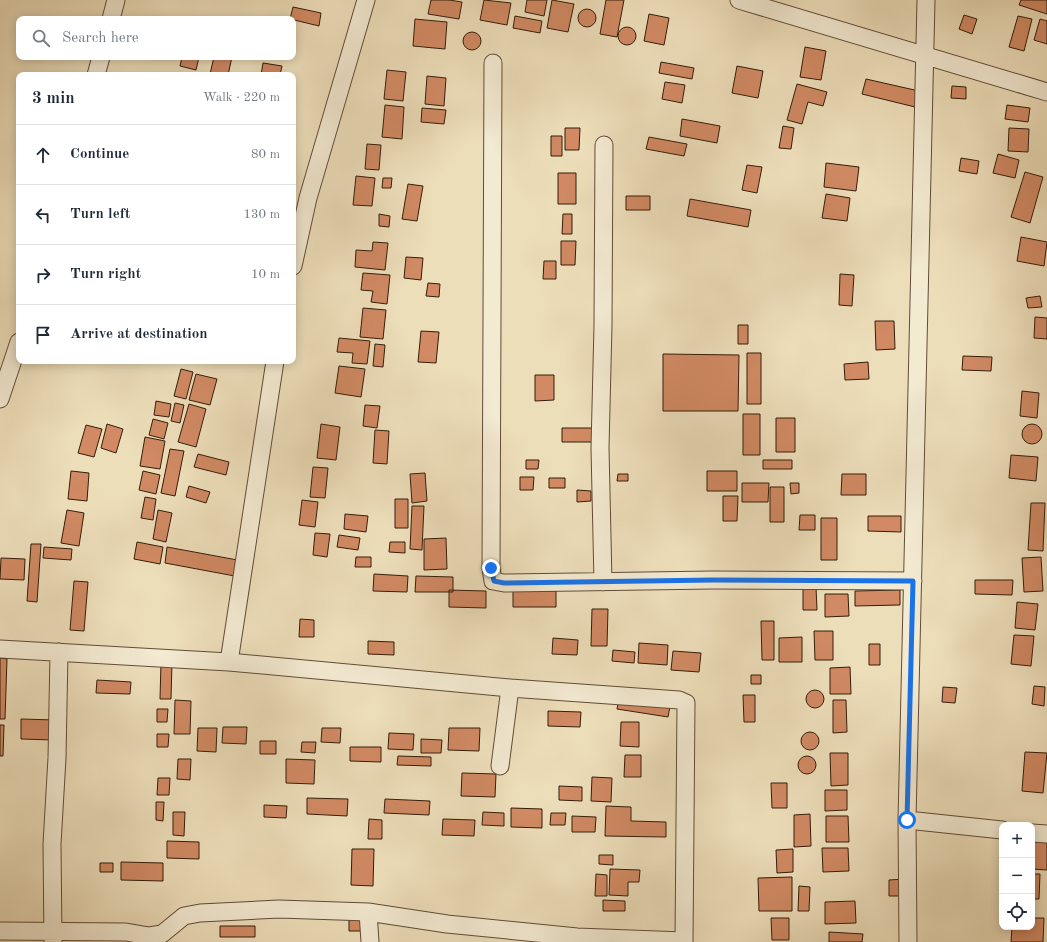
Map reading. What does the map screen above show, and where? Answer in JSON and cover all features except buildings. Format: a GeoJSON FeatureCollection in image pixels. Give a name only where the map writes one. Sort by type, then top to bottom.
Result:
{"type":"FeatureCollection","features":[{"type":"Feature","properties":{"kind":"street"},"geometry":{"type":"LineString","coordinates":[[112,16],[116,0]]}},
{"type":"Feature","properties":{"kind":"street"},"geometry":{"type":"LineString","coordinates":[[296,252],[308,198],[366,0]]}},
{"type":"Feature","properties":{"kind":"street"},"geometry":{"type":"LineString","coordinates":[[739,0],[1047,92]]}},
{"type":"Feature","properties":{"kind":"street"},"geometry":{"type":"LineString","coordinates":[[908,942],[907,820],[926,55],[926,0]]}},
{"type":"Feature","properties":{"kind":"street"},"geometry":{"type":"LineString","coordinates":[[97,72],[100,60]]}},
{"type":"Feature","properties":{"kind":"street"},"geometry":{"type":"LineString","coordinates":[[493,63],[491,560],[494,581],[504,583],[913,581]]}},
{"type":"Feature","properties":{"kind":"street"},"geometry":{"type":"LineString","coordinates":[[603,582],[600,448],[603,325],[604,145]]}},
{"type":"Feature","properties":{"kind":"street"},"geometry":{"type":"LineString","coordinates":[[0,399],[16,351]]}},
{"type":"Feature","properties":{"kind":"street"},"geometry":{"type":"LineString","coordinates":[[229,662],[275,364]]}},
{"type":"Feature","properties":{"kind":"street"},"geometry":{"type":"LineString","coordinates":[[0,649],[229,662],[510,688],[679,700],[686,704],[684,942],[577,940],[447,924],[368,912],[279,909],[200,913],[184,916],[162,934],[149,936],[126,932],[53,937],[0,931]]}},
{"type":"Feature","properties":{"kind":"street"},"geometry":{"type":"LineString","coordinates":[[53,937],[52,844],[57,758],[59,652]]}},
{"type":"Feature","properties":{"kind":"street"},"geometry":{"type":"LineString","coordinates":[[500,766],[510,688]]}},
{"type":"Feature","properties":{"kind":"street"},"geometry":{"type":"LineString","coordinates":[[907,820],[999,830]]}},
{"type":"Feature","properties":{"kind":"street"},"geometry":{"type":"LineString","coordinates":[[1035,833],[1047,834]]}},
{"type":"Feature","properties":{"kind":"street"},"geometry":{"type":"LineString","coordinates":[[368,912],[370,942]]}},
{"type":"Feature","properties":{"kind":"route"},"geometry":{"type":"LineString","coordinates":[[491,568],[494,581],[504,583],[713,580],[913,581],[907,820]]}}]}
